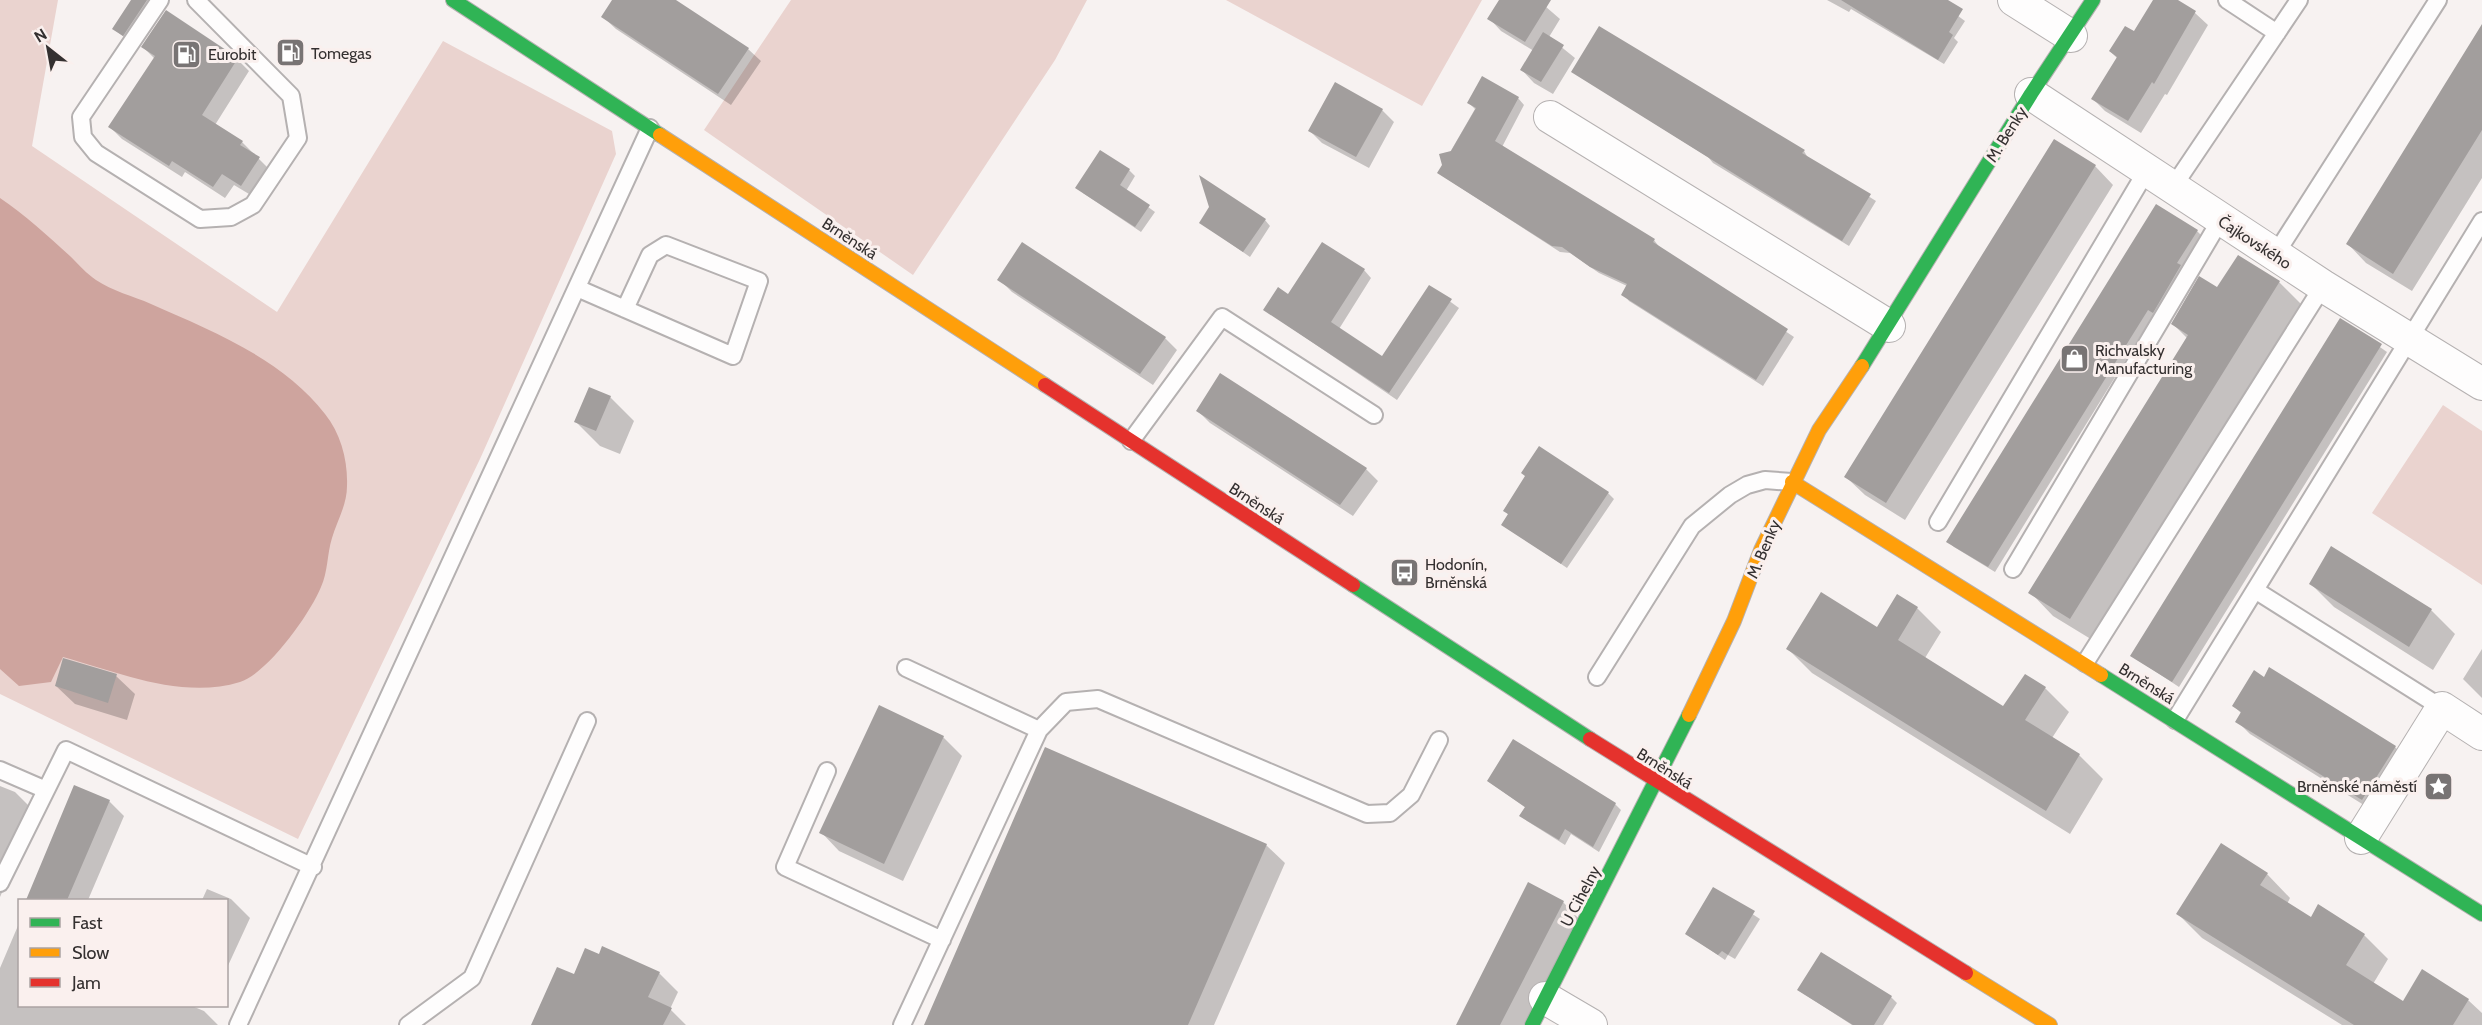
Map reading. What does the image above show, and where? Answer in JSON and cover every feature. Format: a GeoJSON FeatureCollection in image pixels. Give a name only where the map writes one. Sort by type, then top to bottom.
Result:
{"type":"FeatureCollection","features":[{"type":"Feature","properties":{"kind":"street","name":"Brněnská"},"geometry":{"type":"LineString","coordinates":[[453,0],[1657,783],[2050,1025]]}},
{"type":"Feature","properties":{"kind":"street"},"geometry":{"type":"LineString","coordinates":[[2013,0],[2071,36]]}},
{"type":"Feature","properties":{"kind":"street","name":"M. Benky"},"geometry":{"type":"LineString","coordinates":[[1657,783],[1734,621],[1761,550],[1792,482],[1819,430],[1889,327],[2031,94],[2093,0]]}},
{"type":"Feature","properties":{"kind":"street","name":"Čajkovského"},"geometry":{"type":"LineString","coordinates":[[2031,94],[2274,255],[2482,384]]}},
{"type":"Feature","properties":{"kind":"street"},"geometry":{"type":"LineString","coordinates":[[1550,117],[1889,327]]}},
{"type":"Feature","properties":{"kind":"street","name":"Brněnská"},"geometry":{"type":"LineString","coordinates":[[1792,482],[2085,663],[2361,838]]}},
{"type":"Feature","properties":{"kind":"street"},"geometry":{"type":"LineString","coordinates":[[2482,734],[2442,708],[2361,838],[2482,914]]}},
{"type":"Feature","properties":{"kind":"street","name":"U Cihelny"},"geometry":{"type":"LineString","coordinates":[[1539,1011],[1657,783]]}},
{"type":"Feature","properties":{"kind":"street"},"geometry":{"type":"LineString","coordinates":[[1539,1011],[1591,1025]]}},
{"type":"Feature","properties":{"kind":"lane"},"geometry":{"type":"LineString","coordinates":[[160,0],[81,117],[83,137],[96,153],[200,219],[231,217],[253,205],[298,138],[296,117],[291,96],[196,0]]}},
{"type":"Feature","properties":{"kind":"lane"},"geometry":{"type":"LineString","coordinates":[[2227,0],[2277,33]]}},
{"type":"Feature","properties":{"kind":"lane"},"geometry":{"type":"LineString","coordinates":[[2173,188],[2299,0]]}},
{"type":"Feature","properties":{"kind":"lane"},"geometry":{"type":"LineString","coordinates":[[2274,255],[2438,0]]}},
{"type":"Feature","properties":{"kind":"lane"},"geometry":{"type":"LineString","coordinates":[[238,1025],[313,867],[650,128]]}},
{"type":"Feature","properties":{"kind":"lane"},"geometry":{"type":"LineString","coordinates":[[1938,522],[2147,170]]}},
{"type":"Feature","properties":{"kind":"lane"},"geometry":{"type":"LineString","coordinates":[[2013,569],[2221,219]]}},
{"type":"Feature","properties":{"kind":"lane"},"geometry":{"type":"LineString","coordinates":[[2175,720],[2482,221]]}},
{"type":"Feature","properties":{"kind":"lane"},"geometry":{"type":"LineString","coordinates":[[577,288],[625,309],[733,356],[759,281],[666,245],[650,255],[625,309]]}},
{"type":"Feature","properties":{"kind":"lane"},"geometry":{"type":"LineString","coordinates":[[2085,663],[2323,286]]}},
{"type":"Feature","properties":{"kind":"lane"},"geometry":{"type":"LineString","coordinates":[[1131,441],[1222,317],[1374,415]]}},
{"type":"Feature","properties":{"kind":"lane"},"geometry":{"type":"LineString","coordinates":[[1597,677],[1692,526],[1730,495],[1747,485],[1765,480],[1792,482]]}},
{"type":"Feature","properties":{"kind":"lane"},"geometry":{"type":"LineString","coordinates":[[2255,590],[2442,708]]}},
{"type":"Feature","properties":{"kind":"lane"},"geometry":{"type":"LineString","coordinates":[[906,668],[1039,730]]}},
{"type":"Feature","properties":{"kind":"lane"},"geometry":{"type":"LineString","coordinates":[[902,1025],[1039,730],[1066,702],[1098,699],[1367,814],[1390,813],[1411,795],[1439,740]]}},
{"type":"Feature","properties":{"kind":"lane"},"geometry":{"type":"LineString","coordinates":[[408,1025],[472,978],[587,721]]}},
{"type":"Feature","properties":{"kind":"lane"},"geometry":{"type":"LineString","coordinates":[[0,883],[66,750],[313,867]]}},
{"type":"Feature","properties":{"kind":"lane"},"geometry":{"type":"LineString","coordinates":[[0,770],[46,790]]}},
{"type":"Feature","properties":{"kind":"lane"},"geometry":{"type":"LineString","coordinates":[[827,771],[785,867],[942,940]]}},
{"type":"Feature","properties":{"kind":"shaded area"},"geometry":{"type":"Polygon","coordinates":[[[0,0],[58,0],[32,146],[277,312],[443,41],[612,131],[616,154],[480,459],[298,839],[0,694],[0,0]]]}},
{"type":"Feature","properties":{"kind":"shaded area"},"geometry":{"type":"Polygon","coordinates":[[[791,0],[1087,0],[1055,60],[913,275],[704,130],[791,0]]]}},
{"type":"Feature","properties":{"kind":"shaded area"},"geometry":{"type":"Polygon","coordinates":[[[1226,0],[1482,0],[1422,106],[1226,0]]]}},
{"type":"Feature","properties":{"kind":"shaded area"},"geometry":{"type":"Polygon","coordinates":[[[0,198],[102,284],[222,336],[268,362],[308,395],[325,414],[335,430],[345,458],[347,493],[330,544],[323,581],[308,612],[287,641],[263,667],[240,682],[218,687],[173,686],[150,682],[63,657],[51,682],[19,686],[0,669],[0,198]]]}},
{"type":"Feature","properties":{"kind":"shaded area"},"geometry":{"type":"Polygon","coordinates":[[[2443,405],[2482,431],[2482,585],[2372,513],[2443,405]]]}},
{"type":"Feature","properties":{"kind":"building"},"geometry":{"type":"Polygon","coordinates":[[[131,0],[147,0],[123,36],[112,29],[131,0]]]}},
{"type":"Feature","properties":{"kind":"building"},"geometry":{"type":"Polygon","coordinates":[[[612,0],[676,0],[749,48],[718,94],[601,17],[612,0]]]}},
{"type":"Feature","properties":{"kind":"building"},"geometry":{"type":"Polygon","coordinates":[[[1499,0],[1551,0],[1525,42],[1487,19],[1499,0]]]}},
{"type":"Feature","properties":{"kind":"building"},"geometry":{"type":"Polygon","coordinates":[[[1841,0],[1948,0],[1963,9],[1949,32],[1953,35],[1938,60],[1841,0]]]}},
{"type":"Feature","properties":{"kind":"building"},"geometry":{"type":"Polygon","coordinates":[[[2153,0],[2178,0],[2196,11],[2154,84],[2152,82],[2128,121],[2091,99],[2117,57],[2109,51],[2125,26],[2134,31],[2153,0]]]}},
{"type":"Feature","properties":{"kind":"building"},"geometry":{"type":"Polygon","coordinates":[[[166,10],[238,58],[202,115],[243,141],[240,145],[260,157],[241,186],[222,174],[213,187],[172,161],[169,166],[108,127],[155,56],[141,47],[166,10]]]}},
{"type":"Feature","properties":{"kind":"building"},"geometry":{"type":"Polygon","coordinates":[[[2482,24],[2482,130],[2393,274],[2346,244],[2482,24]]]}},
{"type":"Feature","properties":{"kind":"building"},"geometry":{"type":"Polygon","coordinates":[[[1599,26],[1805,150],[1802,153],[1871,194],[1842,241],[1571,72],[1599,26]]]}},
{"type":"Feature","properties":{"kind":"building"},"geometry":{"type":"Polygon","coordinates":[[[1543,32],[1564,45],[1541,82],[1520,70],[1543,32]]]}},
{"type":"Feature","properties":{"kind":"building"},"geometry":{"type":"Polygon","coordinates":[[[1482,76],[1519,97],[1495,141],[1655,239],[1653,242],[1788,329],[1756,380],[1621,295],[1627,284],[1590,267],[1562,247],[1552,246],[1437,173],[1442,165],[1439,154],[1451,151],[1476,108],[1467,103],[1482,76]]]}},
{"type":"Feature","properties":{"kind":"building"},"geometry":{"type":"Polygon","coordinates":[[[1335,82],[1383,109],[1356,157],[1308,131],[1335,82]]]}},
{"type":"Feature","properties":{"kind":"building"},"geometry":{"type":"Polygon","coordinates":[[[2054,139],[2096,165],[1886,503],[1844,477],[2054,139]]]}},
{"type":"Feature","properties":{"kind":"building"},"geometry":{"type":"Polygon","coordinates":[[[1100,150],[1130,169],[1120,185],[1150,205],[1135,227],[1075,188],[1100,150]]]}},
{"type":"Feature","properties":{"kind":"building"},"geometry":{"type":"Polygon","coordinates":[[[1199,175],[1266,219],[1243,252],[1199,223],[1209,207],[1199,175]]]}},
{"type":"Feature","properties":{"kind":"building"},"geometry":{"type":"Polygon","coordinates":[[[2156,204],[2198,230],[2177,263],[2181,265],[2153,313],[2148,310],[1988,567],[1946,542],[2156,204]]]}},
{"type":"Feature","properties":{"kind":"building"},"geometry":{"type":"Polygon","coordinates":[[[1022,242],[1166,337],[1140,374],[997,280],[1022,242]]]}},
{"type":"Feature","properties":{"kind":"building"},"geometry":{"type":"Polygon","coordinates":[[[1322,242],[1365,269],[1331,322],[1382,356],[1429,285],[1452,299],[1389,393],[1263,310],[1278,287],[1288,294],[1322,242]]]}},
{"type":"Feature","properties":{"kind":"building"},"geometry":{"type":"Polygon","coordinates":[[[2238,255],[2280,281],[2070,619],[2028,593],[2188,335],[2171,324],[2199,276],[2217,287],[2238,255]]]}},
{"type":"Feature","properties":{"kind":"building"},"geometry":{"type":"Polygon","coordinates":[[[2340,318],[2382,344],[2172,682],[2130,656],[2340,318]]]}},
{"type":"Feature","properties":{"kind":"building"},"geometry":{"type":"Polygon","coordinates":[[[1220,373],[1367,468],[1340,505],[1196,411],[1220,373]]]}},
{"type":"Feature","properties":{"kind":"building"},"geometry":{"type":"Polygon","coordinates":[[[589,387],[611,396],[596,431],[574,422],[589,387]]]}},
{"type":"Feature","properties":{"kind":"building"},"geometry":{"type":"Polygon","coordinates":[[[1539,446],[1609,492],[1561,564],[1501,525],[1508,514],[1503,511],[1525,476],[1521,473],[1539,446]]]}},
{"type":"Feature","properties":{"kind":"building"},"geometry":{"type":"Polygon","coordinates":[[[2331,546],[2432,609],[2409,647],[2309,584],[2331,546]]]}},
{"type":"Feature","properties":{"kind":"building"},"geometry":{"type":"Polygon","coordinates":[[[1821,592],[1877,627],[1897,594],[1918,607],[1898,640],[2003,706],[2025,674],[2046,687],[2025,720],[2080,754],[2046,811],[1786,649],[1821,592]]]}},
{"type":"Feature","properties":{"kind":"building"},"geometry":{"type":"Polygon","coordinates":[[[63,658],[117,674],[108,703],[55,686],[63,658]]]}},
{"type":"Feature","properties":{"kind":"building"},"geometry":{"type":"Polygon","coordinates":[[[2269,667],[2396,746],[2362,800],[2235,722],[2241,712],[2232,706],[2254,670],[2264,677],[2269,667]]]}},
{"type":"Feature","properties":{"kind":"building"},"geometry":{"type":"Polygon","coordinates":[[[879,705],[944,736],[884,864],[819,833],[879,705]]]}},
{"type":"Feature","properties":{"kind":"building"},"geometry":{"type":"Polygon","coordinates":[[[1513,739],[1616,803],[1593,847],[1565,829],[1559,840],[1519,816],[1525,807],[1487,781],[1513,739]]]}},
{"type":"Feature","properties":{"kind":"building"},"geometry":{"type":"Polygon","coordinates":[[[1045,747],[1267,844],[1188,1025],[924,1025],[1045,747]]]}},
{"type":"Feature","properties":{"kind":"building"},"geometry":{"type":"Polygon","coordinates":[[[74,785],[110,800],[67,899],[26,899],[74,785]]]}},
{"type":"Feature","properties":{"kind":"building"},"geometry":{"type":"Polygon","coordinates":[[[2221,843],[2268,873],[2260,885],[2311,917],[2318,904],[2365,934],[2346,965],[2403,1001],[2422,969],[2469,999],[2453,1025],[2354,1025],[2176,914],[2221,843]]]}},
{"type":"Feature","properties":{"kind":"building"},"geometry":{"type":"Polygon","coordinates":[[[1528,882],[1564,901],[1500,1025],[1456,1025],[1528,882]]]}},
{"type":"Feature","properties":{"kind":"building"},"geometry":{"type":"Polygon","coordinates":[[[1713,887],[1755,911],[1728,955],[1722,951],[1718,955],[1685,934],[1713,887]]]}},
{"type":"Feature","properties":{"kind":"building"},"geometry":{"type":"Polygon","coordinates":[[[602,946],[660,972],[648,997],[672,1008],[663,1025],[531,1025],[557,967],[574,974],[585,948],[599,954],[602,946]]]}},
{"type":"Feature","properties":{"kind":"building"},"geometry":{"type":"Polygon","coordinates":[[[1821,952],[1892,996],[1874,1025],[1853,1025],[1797,990],[1821,952]]]}},
{"type":"Feature","properties":{"kind":"traffic: fast"},"geometry":{"type":"LineString","coordinates":[[453,0],[660,135]]}},
{"type":"Feature","properties":{"kind":"traffic: fast"},"geometry":{"type":"LineString","coordinates":[[1862,366],[2031,94],[2093,0]]}},
{"type":"Feature","properties":{"kind":"traffic: fast"},"geometry":{"type":"LineString","coordinates":[[1353,585],[1590,739]]}},
{"type":"Feature","properties":{"kind":"traffic: fast"},"geometry":{"type":"LineString","coordinates":[[2101,675],[2482,914]]}},
{"type":"Feature","properties":{"kind":"traffic: fast"},"geometry":{"type":"LineString","coordinates":[[1532,1025],[1689,715]]}},
{"type":"Feature","properties":{"kind":"traffic: slow"},"geometry":{"type":"LineString","coordinates":[[660,135],[1045,385]]}},
{"type":"Feature","properties":{"kind":"traffic: slow"},"geometry":{"type":"LineString","coordinates":[[1689,715],[1734,621],[1761,550],[1819,430],[1862,366]]}},
{"type":"Feature","properties":{"kind":"traffic: slow"},"geometry":{"type":"LineString","coordinates":[[1792,482],[2101,675]]}},
{"type":"Feature","properties":{"kind":"traffic: slow"},"geometry":{"type":"LineString","coordinates":[[1966,973],[2050,1025]]}},
{"type":"Feature","properties":{"kind":"traffic: jam"},"geometry":{"type":"LineString","coordinates":[[1045,385],[1353,585]]}},
{"type":"Feature","properties":{"kind":"traffic: jam"},"geometry":{"type":"LineString","coordinates":[[1590,739],[1966,973]]}},
{"type":"Feature","properties":{"kind":"place","name":"Tomegas"},"geometry":{"type":"Point","coordinates":[290,53]}},
{"type":"Feature","properties":{"kind":"place","name":"Eurobit"},"geometry":{"type":"Point","coordinates":[187,54]}},
{"type":"Feature","properties":{"kind":"place","name":"Richvalsky Manufacturing"},"geometry":{"type":"Point","coordinates":[2074,359]}},
{"type":"Feature","properties":{"kind":"place","name":"Hodonín, Brněnská"},"geometry":{"type":"Point","coordinates":[1404,573]}},
{"type":"Feature","properties":{"kind":"place","name":"Brněnské náměstí"},"geometry":{"type":"Point","coordinates":[2438,786]}}]}
